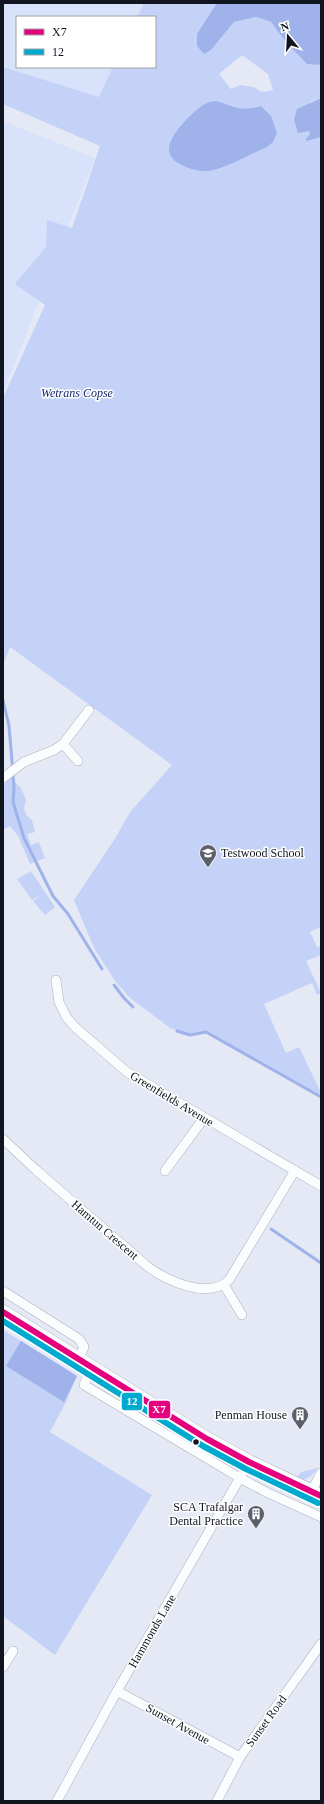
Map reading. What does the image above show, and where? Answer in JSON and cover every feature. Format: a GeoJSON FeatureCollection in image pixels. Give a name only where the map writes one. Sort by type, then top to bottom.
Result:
{"type":"FeatureCollection","features":[{"type":"Feature","properties":{"kind":"main road"},"geometry":{"type":"LineString","coordinates":[[3,1312],[201,1436],[249,1462],[316,1494]]}},
{"type":"Feature","properties":{"kind":"street"},"geometry":{"type":"LineString","coordinates":[[3,778],[24,762],[47,753],[63,744],[89,710]]}},
{"type":"Feature","properties":{"kind":"street"},"geometry":{"type":"LineString","coordinates":[[63,744],[78,762]]}},
{"type":"Feature","properties":{"kind":"street","name":"Greenfields Avenue"},"geometry":{"type":"LineString","coordinates":[[56,980],[57,995],[67,1018],[76,1028],[133,1076],[294,1172],[321,1186]]}},
{"type":"Feature","properties":{"kind":"street"},"geometry":{"type":"LineString","coordinates":[[166,1170],[204,1118]]}},
{"type":"Feature","properties":{"kind":"street","name":"Hamtun Crescent"},"geometry":{"type":"LineString","coordinates":[[3,1139],[36,1170],[153,1270],[172,1280],[191,1286],[218,1288],[224,1284]]}},
{"type":"Feature","properties":{"kind":"street"},"geometry":{"type":"LineString","coordinates":[[242,1315],[224,1284],[235,1272],[294,1172]]}},
{"type":"Feature","properties":{"kind":"street"},"geometry":{"type":"LineString","coordinates":[[3,1291],[79,1339],[84,1347],[78,1359]]}},
{"type":"Feature","properties":{"kind":"street"},"geometry":{"type":"LineString","coordinates":[[91,1367],[84,1385],[240,1478],[268,1493],[321,1517]]}},
{"type":"Feature","properties":{"kind":"street","name":"Hammonds Lane"},"geometry":{"type":"LineString","coordinates":[[57,1801],[117,1691],[249,1462]]}},
{"type":"Feature","properties":{"kind":"street"},"geometry":{"type":"LineString","coordinates":[[316,1494],[321,1473]]}},
{"type":"Feature","properties":{"kind":"street","name":"Sunset Road"},"geometry":{"type":"LineString","coordinates":[[217,1801],[240,1758],[321,1644]]}},
{"type":"Feature","properties":{"kind":"street"},"geometry":{"type":"LineString","coordinates":[[3,1666],[13,1651]]}},
{"type":"Feature","properties":{"kind":"street","name":"Sunset Avenue"},"geometry":{"type":"LineString","coordinates":[[117,1691],[240,1758]]}},
{"type":"Feature","properties":{"kind":"shaded area"},"geometry":{"type":"Polygon","coordinates":[[[3,3],[144,3],[138,16],[16,16],[16,68],[113,68],[99,97],[3,67],[3,3]]]}},
{"type":"Feature","properties":{"kind":"shaded area"},"geometry":{"type":"Polygon","coordinates":[[[217,3],[321,3],[321,65],[307,64],[285,41],[271,22],[256,17],[234,22],[211,50],[204,54],[197,46],[197,34],[217,3]]]}},
{"type":"Feature","properties":{"kind":"shaded area"},"geometry":{"type":"Polygon","coordinates":[[[321,98],[321,137],[308,141],[305,140],[310,134],[309,131],[298,133],[294,120],[297,109],[321,98]]]}},
{"type":"Feature","properties":{"kind":"shaded area"},"geometry":{"type":"Polygon","coordinates":[[[212,101],[217,101],[243,109],[261,106],[271,116],[277,133],[273,142],[267,147],[240,160],[213,170],[201,171],[186,167],[173,159],[170,154],[170,142],[183,123],[200,107],[212,101]]]}},
{"type":"Feature","properties":{"kind":"shaded area"},"geometry":{"type":"Polygon","coordinates":[[[3,121],[95,158],[3,393],[3,121]]]}},
{"type":"Feature","properties":{"kind":"shaded area"},"geometry":{"type":"Polygon","coordinates":[[[21,1341],[77,1376],[64,1402],[6,1366],[21,1341]]]}},
{"type":"Feature","properties":{"kind":"green space","name":"Wetrans Copse"},"geometry":{"type":"Polygon","coordinates":[[[144,3],[217,3],[211,13],[211,50],[234,22],[256,17],[271,22],[285,41],[318,65],[321,65],[321,98],[310,102],[305,131],[309,131],[310,134],[305,140],[309,141],[321,137],[321,927],[310,932],[317,947],[321,946],[321,955],[306,961],[321,993],[317,995],[312,983],[264,1004],[286,1053],[299,1047],[321,1093],[321,1097],[206,1032],[190,1035],[170,1028],[129,997],[115,981],[94,948],[74,900],[116,837],[130,812],[172,765],[10,647],[3,665],[3,398],[45,305],[15,284],[46,247],[47,220],[72,228],[100,146],[3,104],[3,67],[99,97],[113,68],[156,68],[156,16],[138,16],[144,3]],[[242,55],[219,74],[231,89],[240,85],[253,87],[262,92],[273,90],[268,74],[242,55]],[[217,101],[170,142],[261,107],[243,109],[217,101]]]}},
{"type":"Feature","properties":{"kind":"green space"},"geometry":{"type":"Polygon","coordinates":[[[11,778],[21,788],[26,800],[24,808],[27,816],[32,820],[35,832],[27,834],[31,845],[39,842],[45,858],[30,864],[18,836],[10,826],[4,829],[3,826],[3,785],[11,778]]]}},
{"type":"Feature","properties":{"kind":"green space"},"geometry":{"type":"Polygon","coordinates":[[[31,871],[55,907],[45,915],[33,901],[41,894],[32,900],[17,879],[31,871]]]}},
{"type":"Feature","properties":{"kind":"green space"},"geometry":{"type":"Polygon","coordinates":[[[3,1330],[77,1376],[66,1402],[50,1432],[152,1495],[55,1655],[3,1616],[3,1330]]]}},
{"type":"Feature","properties":{"kind":"green space"},"geometry":{"type":"Polygon","coordinates":[[[318,1468],[306,1479],[296,1479],[301,1472],[318,1468]]]}},
{"type":"Feature","properties":{"kind":"waterway"},"geometry":{"type":"LineString","coordinates":[[3,700],[9,726],[14,787],[13,802],[24,838],[53,896],[68,914],[102,969]]}},
{"type":"Feature","properties":{"kind":"waterway"},"geometry":{"type":"LineString","coordinates":[[114,985],[133,1007]]}},
{"type":"Feature","properties":{"kind":"waterway"},"geometry":{"type":"LineString","coordinates":[[177,1031],[190,1035],[206,1032],[321,1097]]}},
{"type":"Feature","properties":{"kind":"waterway"},"geometry":{"type":"LineString","coordinates":[[271,1229],[321,1263]]}},
{"type":"Feature","properties":{"kind":"transit line","name":"X7"},"geometry":{"type":"LineString","coordinates":[[3,1312],[207,1439],[249,1462],[321,1496]]}},
{"type":"Feature","properties":{"kind":"transit line","name":"12"},"geometry":{"type":"LineString","coordinates":[[3,1321],[203,1446],[246,1469],[318,1503]]}},
{"type":"Feature","properties":{"kind":"place","name":"Testwood School"},"geometry":{"type":"Point","coordinates":[208,868]}},
{"type":"Feature","properties":{"kind":"place","name":"Penman House"},"geometry":{"type":"Point","coordinates":[300,1430]}},
{"type":"Feature","properties":{"kind":"place","name":"SCA Trafalgar Dental Practice"},"geometry":{"type":"Point","coordinates":[256,1529]}}]}
